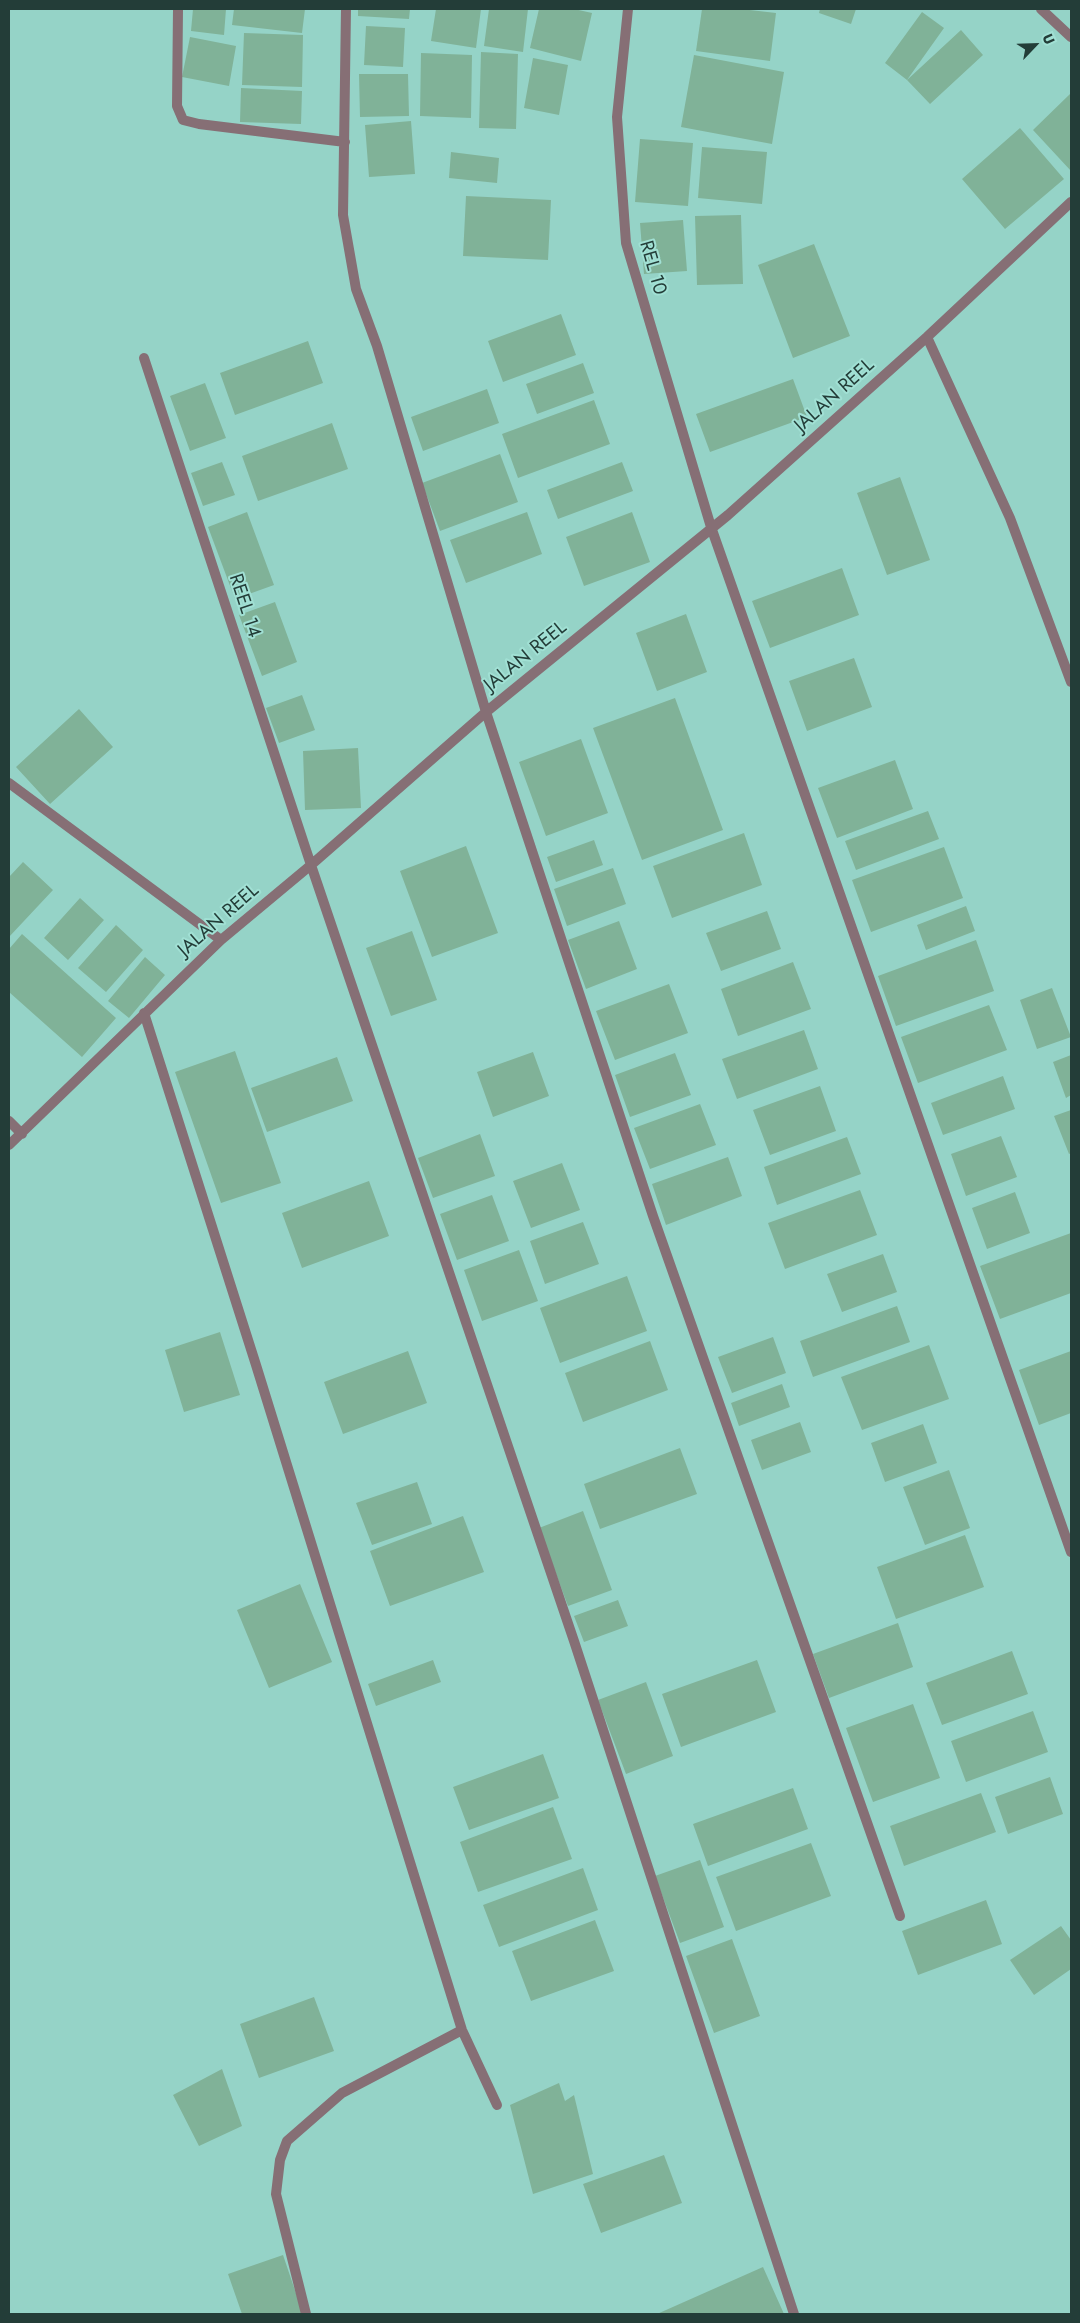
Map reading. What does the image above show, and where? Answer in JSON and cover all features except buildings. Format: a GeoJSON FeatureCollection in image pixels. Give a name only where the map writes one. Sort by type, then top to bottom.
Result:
{"type":"FeatureCollection","features":[{"type":"Feature","properties":{"kind":"street"},"geometry":{"type":"LineString","coordinates":[[178,9],[176,106],[183,120],[199,124],[345,142]]}},
{"type":"Feature","properties":{"kind":"street"},"geometry":{"type":"LineString","coordinates":[[346,9],[343,215],[356,289],[377,346],[486,712],[654,1216],[900,1916]]}},
{"type":"Feature","properties":{"kind":"street","name":"REL 10"},"geometry":{"type":"LineString","coordinates":[[628,9],[617,117],[626,243],[712,527],[1071,1552]]}},
{"type":"Feature","properties":{"kind":"street"},"geometry":{"type":"LineString","coordinates":[[1044,10],[1071,37]]}},
{"type":"Feature","properties":{"kind":"street","name":"JALAN REEL"},"geometry":{"type":"LineString","coordinates":[[9,1145],[221,940],[311,865],[486,712],[712,527],[927,337],[1071,202]]}},
{"type":"Feature","properties":{"kind":"street"},"geometry":{"type":"LineString","coordinates":[[927,337],[1010,518],[1071,682]]}},
{"type":"Feature","properties":{"kind":"street","name":"REEL 14"},"geometry":{"type":"LineString","coordinates":[[144,358],[311,865],[571,1632],[794,2314]]}},
{"type":"Feature","properties":{"kind":"street"},"geometry":{"type":"LineString","coordinates":[[9,783],[221,940]]}},
{"type":"Feature","properties":{"kind":"street"},"geometry":{"type":"LineString","coordinates":[[144,1013],[260,1374],[462,2030],[497,2105]]}},
{"type":"Feature","properties":{"kind":"street"},"geometry":{"type":"LineString","coordinates":[[9,1121],[22,1134]]}},
{"type":"Feature","properties":{"kind":"street"},"geometry":{"type":"LineString","coordinates":[[306,2314],[276,2194],[280,2160],[287,2141],[342,2093],[402,2059],[420,2054],[462,2030]]}}]}
